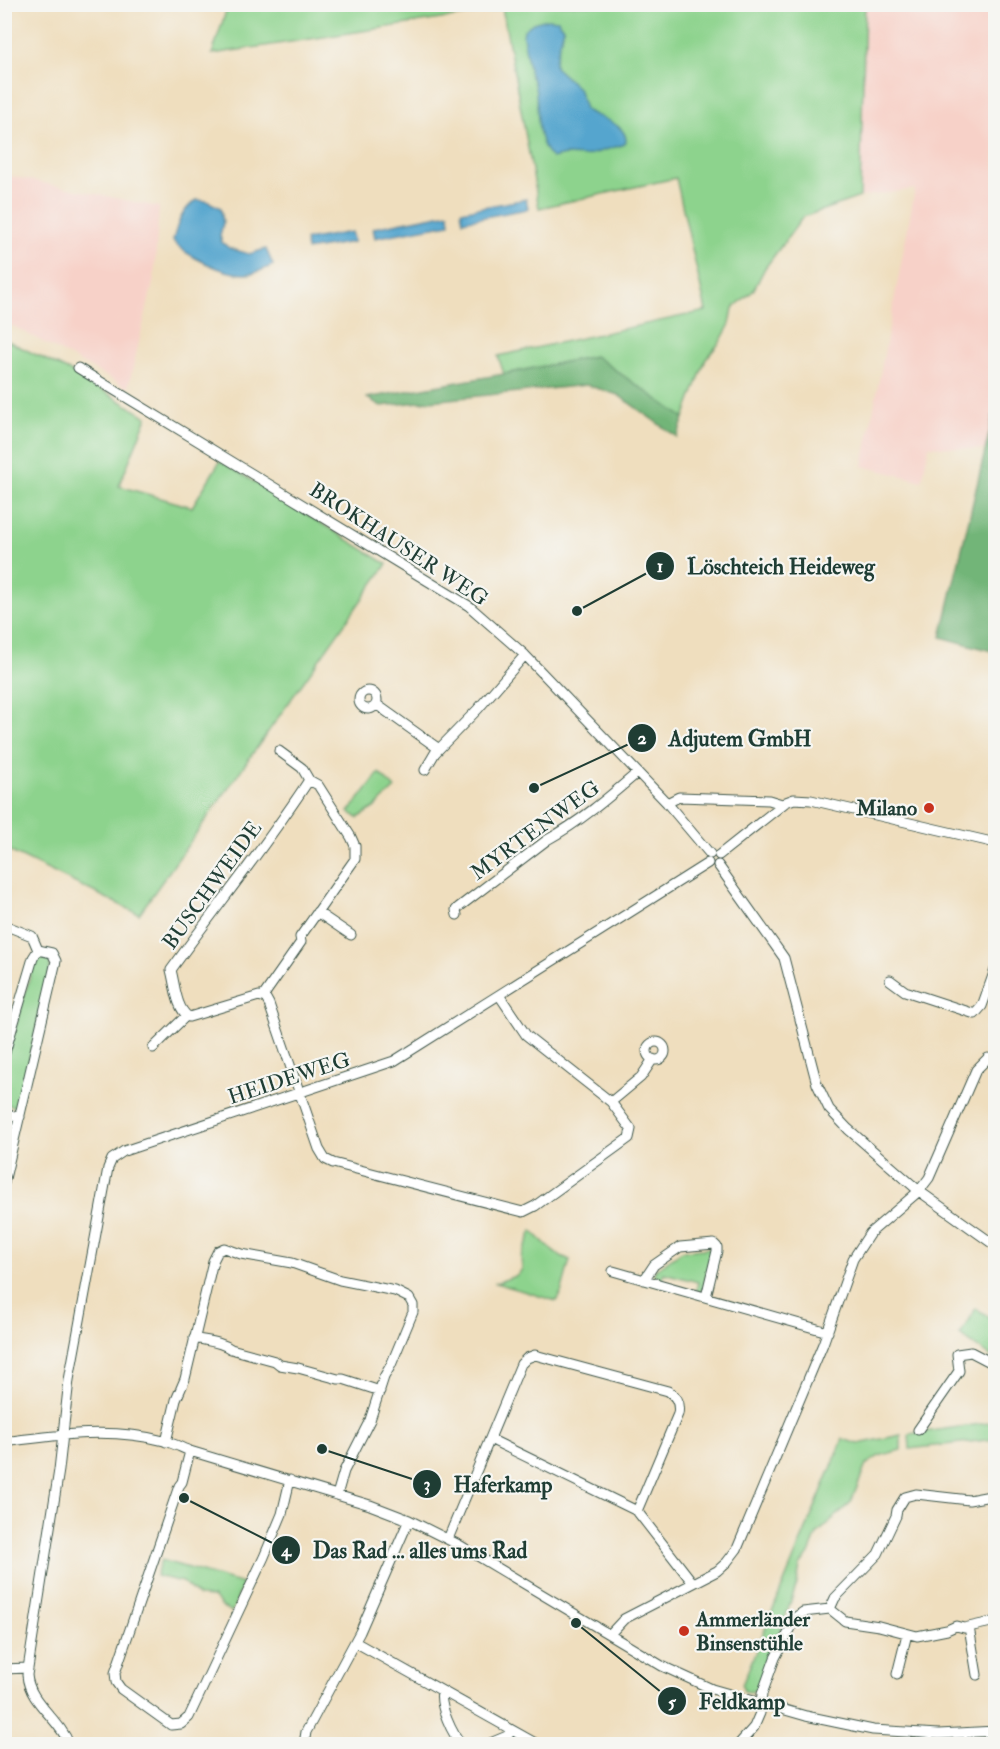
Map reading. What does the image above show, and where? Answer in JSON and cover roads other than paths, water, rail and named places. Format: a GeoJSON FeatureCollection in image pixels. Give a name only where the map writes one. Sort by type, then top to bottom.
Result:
{"type":"FeatureCollection","features":[{"type":"Feature","properties":{"kind":"street","name":"BROKHAUSER WEG"},"geometry":{"type":"LineString","coordinates":[[78,368],[469,606],[525,655],[667,803],[714,859],[784,958],[815,1079],[823,1100],[836,1118],[919,1191],[996,1246]]}},
{"type":"Feature","properties":{"kind":"street"},"geometry":{"type":"LineString","coordinates":[[425,770],[439,749],[525,655]]}},
{"type":"Feature","properties":{"kind":"street"},"geometry":{"type":"LineString","coordinates":[[376,704],[439,749]]}},
{"type":"Feature","properties":{"kind":"street"},"geometry":{"type":"LineString","coordinates":[[279,751],[302,768],[309,780],[318,785],[355,846],[355,859],[300,937],[300,942],[266,991],[265,998],[273,1014],[319,1149],[327,1161],[523,1212],[536,1206],[630,1136],[630,1127],[611,1102],[526,1035],[499,994]]}},
{"type":"Feature","properties":{"kind":"street","name":"MYRTENWEG"},"geometry":{"type":"LineString","coordinates":[[457,915],[456,910],[459,907],[547,840],[560,834],[612,795],[637,773]]}},
{"type":"Feature","properties":{"kind":"street","name":"BUSCHWEIDE"},"geometry":{"type":"LineString","coordinates":[[186,1016],[178,1000],[171,970],[309,780]]}},
{"type":"Feature","properties":{"kind":"street"},"geometry":{"type":"LineString","coordinates":[[667,803],[679,797],[768,800],[782,804],[794,800],[811,800],[996,843]]}},
{"type":"Feature","properties":{"kind":"street","name":"HEIDEWEG"},"geometry":{"type":"LineString","coordinates":[[62,1435],[69,1380],[107,1172],[112,1159],[122,1152],[394,1061],[714,859],[782,804]]}},
{"type":"Feature","properties":{"kind":"street"},"geometry":{"type":"LineString","coordinates":[[317,912],[351,935]]}},
{"type":"Feature","properties":{"kind":"street"},"geometry":{"type":"LineString","coordinates":[[4,925],[32,936],[38,950]]}},
{"type":"Feature","properties":{"kind":"street"},"geometry":{"type":"LineString","coordinates":[[4,1183],[56,964],[55,955],[38,950]]}},
{"type":"Feature","properties":{"kind":"street"},"geometry":{"type":"LineString","coordinates":[[4,1056],[33,958],[38,950]]}},
{"type":"Feature","properties":{"kind":"street"},"geometry":{"type":"LineString","coordinates":[[890,980],[905,991],[975,1014],[982,1006],[996,967]]}},
{"type":"Feature","properties":{"kind":"street"},"geometry":{"type":"LineString","coordinates":[[153,1048],[186,1016],[194,1017],[259,996],[265,998]]}},
{"type":"Feature","properties":{"kind":"street"},"geometry":{"type":"LineString","coordinates":[[610,1634],[624,1619],[713,1573],[724,1565],[743,1539],[828,1332],[858,1249],[870,1233],[919,1191],[931,1174],[976,1070],[988,1058]]}},
{"type":"Feature","properties":{"kind":"street"},"geometry":{"type":"LineString","coordinates":[[611,1102],[641,1077],[653,1059]]}},
{"type":"Feature","properties":{"kind":"street"},"geometry":{"type":"LineString","coordinates":[[4,1114],[20,1117]]}},
{"type":"Feature","properties":{"kind":"street"},"geometry":{"type":"LineString","coordinates":[[644,1280],[654,1265],[681,1247],[714,1244],[718,1249],[705,1297]]}},
{"type":"Feature","properties":{"kind":"street"},"geometry":{"type":"LineString","coordinates":[[166,1442],[176,1400],[185,1379],[213,1261],[222,1248],[292,1263],[298,1267],[356,1284],[395,1291],[409,1298],[413,1309],[370,1420],[344,1471],[337,1495]]}},
{"type":"Feature","properties":{"kind":"street"},"geometry":{"type":"LineString","coordinates":[[613,1271],[828,1332]]}},
{"type":"Feature","properties":{"kind":"street"},"geometry":{"type":"LineString","coordinates":[[194,1338],[212,1341],[231,1349],[275,1361],[280,1365],[344,1379],[380,1391]]}},
{"type":"Feature","properties":{"kind":"street"},"geometry":{"type":"LineString","coordinates":[[918,1430],[959,1371],[957,1354],[971,1352],[996,1365]]}},
{"type":"Feature","properties":{"kind":"street"},"geometry":{"type":"LineString","coordinates":[[448,1539],[521,1364],[527,1358],[535,1355],[668,1391],[677,1400],[678,1414],[637,1511]]}},
{"type":"Feature","properties":{"kind":"street"},"geometry":{"type":"LineString","coordinates":[[4,1442],[62,1435],[113,1433],[166,1442],[370,1505],[409,1520],[448,1539],[685,1678],[712,1689],[762,1704],[873,1730],[917,1734],[996,1731]]}},
{"type":"Feature","properties":{"kind":"street"},"geometry":{"type":"LineString","coordinates":[[62,1435],[59,1470],[27,1679],[31,1690],[63,1731],[69,1744]]}},
{"type":"Feature","properties":{"kind":"street"},"geometry":{"type":"LineString","coordinates":[[490,1438],[637,1511],[693,1583]]}},
{"type":"Feature","properties":{"kind":"street"},"geometry":{"type":"LineString","coordinates":[[190,1451],[182,1482],[115,1673],[116,1682],[121,1689],[171,1725],[182,1724],[189,1717],[264,1557],[282,1514],[290,1480]]}},
{"type":"Feature","properties":{"kind":"street"},"geometry":{"type":"LineString","coordinates":[[830,1609],[835,1598],[878,1554],[905,1497],[914,1494],[969,1500],[996,1495]]}},
{"type":"Feature","properties":{"kind":"street"},"geometry":{"type":"LineString","coordinates":[[304,1744],[306,1732],[355,1642],[409,1520]]}},
{"type":"Feature","properties":{"kind":"street"},"geometry":{"type":"LineString","coordinates":[[739,1744],[752,1731],[762,1704],[762,1694],[793,1619],[803,1612],[830,1609],[845,1621],[896,1629],[906,1634],[920,1636],[956,1626],[969,1627],[996,1621]]}},
{"type":"Feature","properties":{"kind":"street"},"geometry":{"type":"LineString","coordinates":[[969,1627],[977,1675]]}},
{"type":"Feature","properties":{"kind":"street"},"geometry":{"type":"LineString","coordinates":[[897,1674],[906,1634]]}},
{"type":"Feature","properties":{"kind":"street"},"geometry":{"type":"LineString","coordinates":[[355,1642],[537,1744]]}},
{"type":"Feature","properties":{"kind":"street"},"geometry":{"type":"LineString","coordinates":[[4,1669],[28,1668]]}},
{"type":"Feature","properties":{"kind":"street"},"geometry":{"type":"LineString","coordinates":[[442,1692],[442,1706],[456,1738],[462,1744]]}},
{"type":"Feature","properties":{"kind":"street"},"geometry":{"type":"LineString","coordinates":[[488,1744],[507,1736],[512,1730]]}},
{"type":"Feature","properties":{"kind":"street"},"geometry":{"type":"LineString","coordinates":[[958,1734],[958,1744]]}},
{"type":"Feature","properties":{"kind":"water"},"geometry":{"type":"Polygon","coordinates":[[[547,19],[558,20],[564,28],[555,67],[578,88],[585,109],[618,126],[625,136],[626,142],[622,145],[585,156],[565,155],[552,158],[545,149],[539,127],[536,92],[530,75],[523,36],[524,30],[533,23],[547,19]]]}},
{"type":"Feature","properties":{"kind":"water"},"geometry":{"type":"Polygon","coordinates":[[[526,199],[528,209],[463,221],[461,211],[526,199]]]}},
{"type":"Feature","properties":{"kind":"water"},"geometry":{"type":"Polygon","coordinates":[[[197,200],[207,201],[221,208],[223,223],[220,236],[222,242],[229,248],[249,254],[266,249],[273,265],[253,273],[238,273],[206,264],[179,247],[173,241],[178,223],[187,208],[197,200]]]}},
{"type":"Feature","properties":{"kind":"water"},"geometry":{"type":"Polygon","coordinates":[[[449,213],[450,224],[375,238],[373,228],[449,213]]]}},
{"type":"Feature","properties":{"kind":"water"},"geometry":{"type":"Polygon","coordinates":[[[351,232],[354,242],[307,250],[305,240],[351,232]]]}},
{"type":"Feature","properties":{"kind":"place","name":"Löschteich Heideweg"},"geometry":{"type":"Point","coordinates":[577,611]}},
{"type":"Feature","properties":{"kind":"place","name":"Adjutem GmbH"},"geometry":{"type":"Point","coordinates":[534,788]}},
{"type":"Feature","properties":{"kind":"place","name":"Milano"},"geometry":{"type":"Point","coordinates":[929,808]}},
{"type":"Feature","properties":{"kind":"place","name":"Haferkamp"},"geometry":{"type":"Point","coordinates":[322,1449]}},
{"type":"Feature","properties":{"kind":"place","name":"Das Rad ... alles ums Rad"},"geometry":{"type":"Point","coordinates":[184,1498]}},
{"type":"Feature","properties":{"kind":"place","name":"Feldkamp"},"geometry":{"type":"Point","coordinates":[576,1623]}},
{"type":"Feature","properties":{"kind":"place","name":"Ammerländer Binsenstühle"},"geometry":{"type":"Point","coordinates":[684,1631]}}]}
